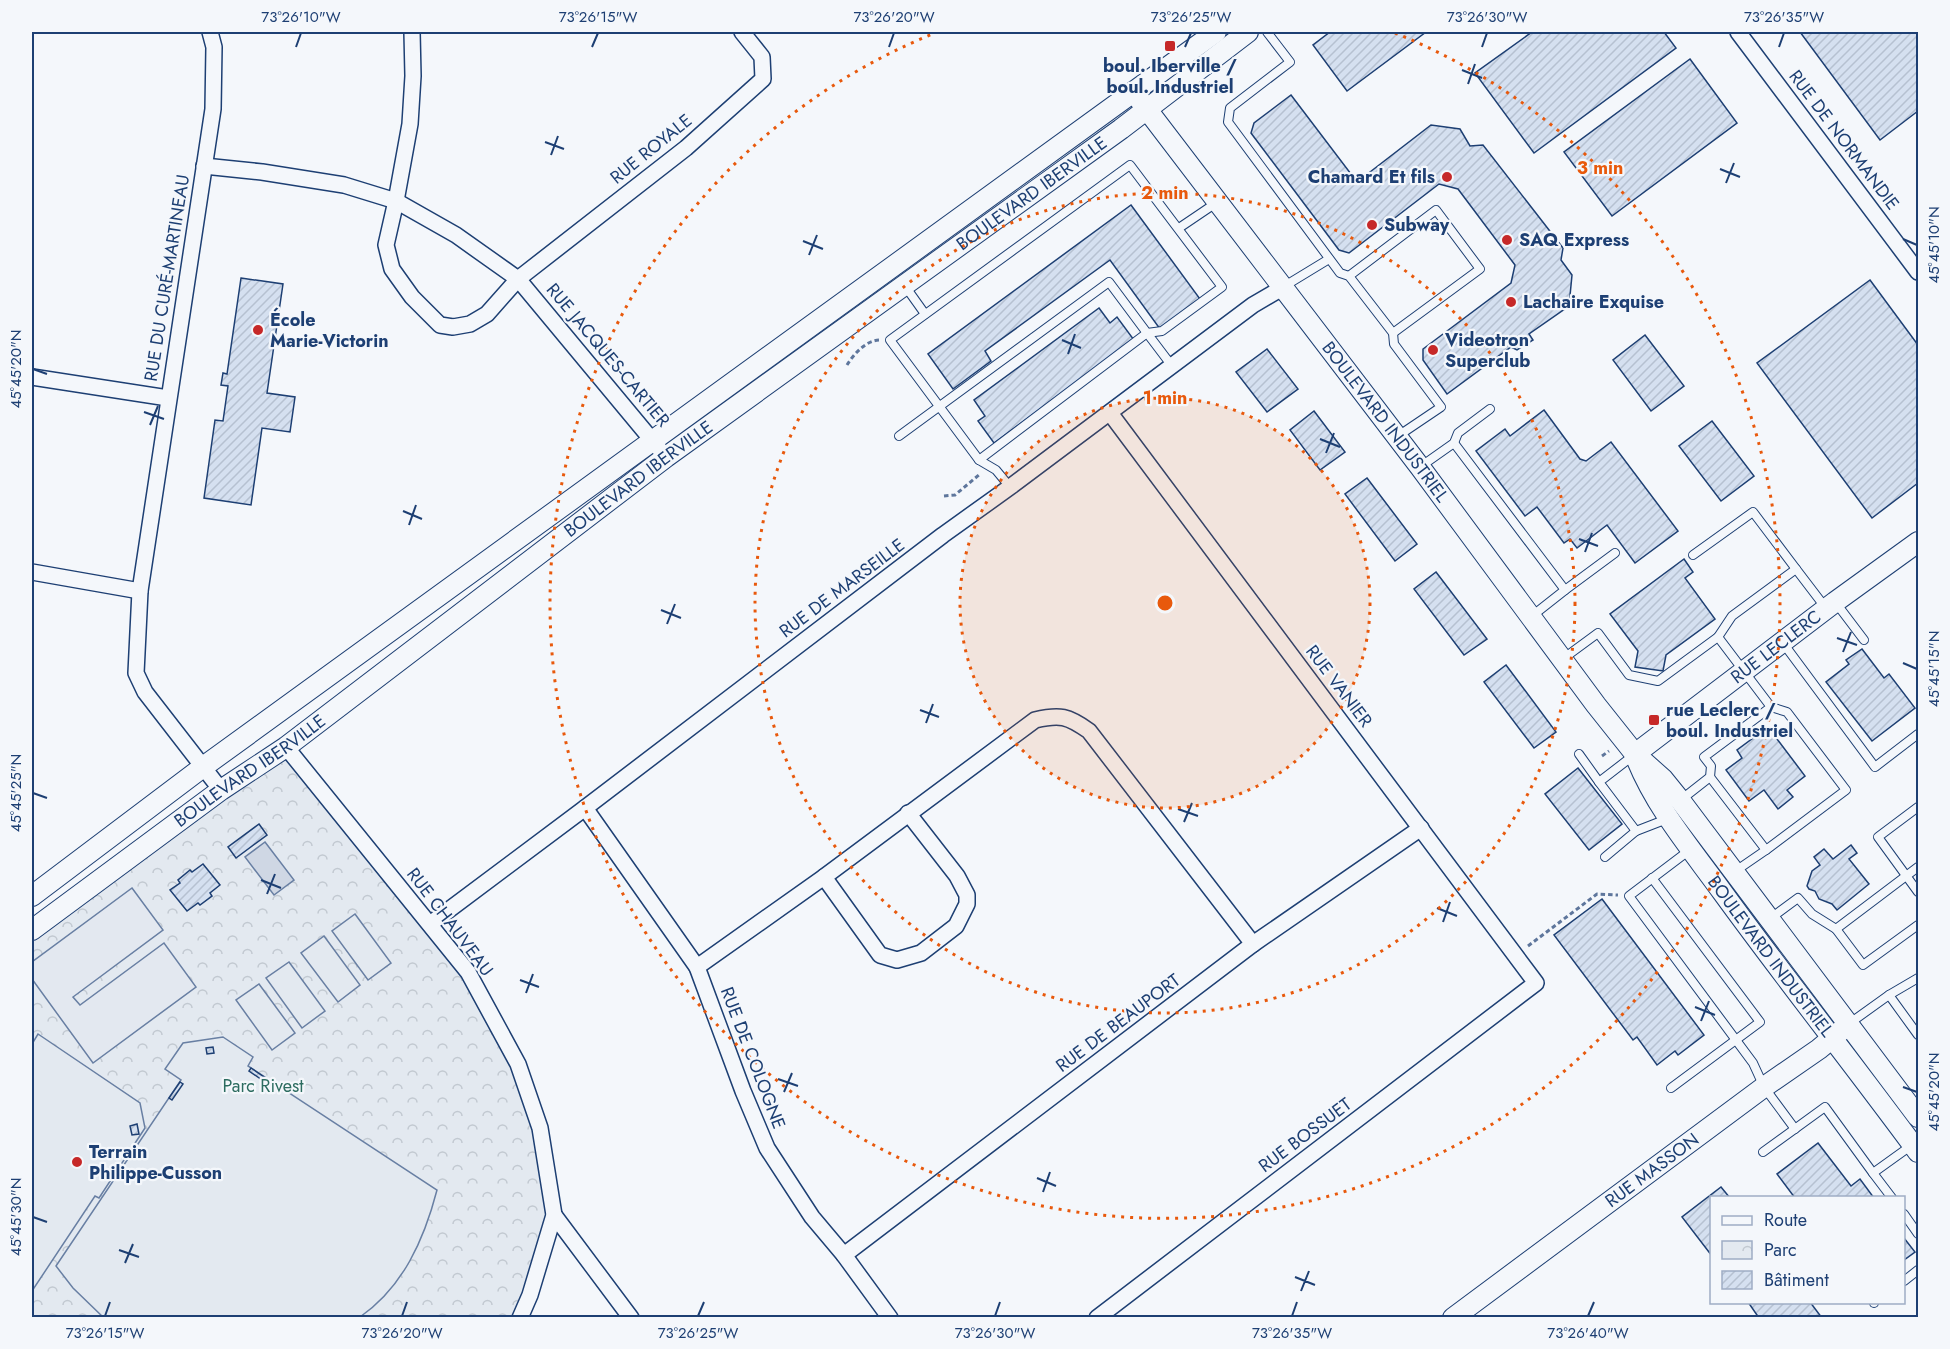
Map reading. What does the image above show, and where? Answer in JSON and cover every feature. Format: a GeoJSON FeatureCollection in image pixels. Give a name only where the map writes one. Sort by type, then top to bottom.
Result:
{"type":"FeatureCollection","features":[{"type":"Feature","properties":{"kind":"street","name":"RUE DU CURÉ-MARTINEAU"},"geometry":{"type":"LineString","coordinates":[[210,32],[214,47],[213,109],[140,591],[136,674],[145,692],[221,790]]}},
{"type":"Feature","properties":{"kind":"street"},"geometry":{"type":"LineString","coordinates":[[412,32],[413,76],[410,124],[386,245],[392,269],[412,297],[440,326],[453,327],[470,324],[487,314],[518,279]]}},
{"type":"Feature","properties":{"kind":"street","name":"RUE ROYALE"},"geometry":{"type":"LineString","coordinates":[[518,279],[686,148],[763,79],[762,57],[742,32]]}},
{"type":"Feature","properties":{"kind":"street","name":"BOULEVARD IBERVILLE"},"geometry":{"type":"LineString","coordinates":[[32,896],[204,767],[1216,32]]}},
{"type":"Feature","properties":{"kind":"street","name":"BOULEVARD IBERVILLE"},"geometry":{"type":"LineString","coordinates":[[32,930],[221,790],[286,747],[666,457],[1121,129],[1248,32]]}},
{"type":"Feature","properties":{"kind":"street","name":"RUE DE NORMANDIE"},"geometry":{"type":"LineString","coordinates":[[1738,32],[1918,272]]}},
{"type":"Feature","properties":{"kind":"street","name":"BOULEVARD INDUSTRIEL"},"geometry":{"type":"LineString","coordinates":[[1134,93],[1420,467],[1562,659],[1635,754],[1663,779],[1680,800],[1918,1117]]}},
{"type":"Feature","properties":{"kind":"street","name":"RUE JACQUES-CARTIER"},"geometry":{"type":"LineString","coordinates":[[204,166],[262,172],[344,185],[396,201],[456,235],[518,279],[666,457]]}},
{"type":"Feature","properties":{"kind":"street","name":"RUE DE MARSEILLE"},"geometry":{"type":"LineString","coordinates":[[429,924],[943,535],[1253,305],[1282,288]]}},
{"type":"Feature","properties":{"kind":"street"},"geometry":{"type":"LineString","coordinates":[[32,377],[168,398]]}},
{"type":"Feature","properties":{"kind":"street","name":"RUE VANIER"},"geometry":{"type":"LineString","coordinates":[[1110,413],[1536,983]]}},
{"type":"Feature","properties":{"kind":"street","name":"RUE LECLERC"},"geometry":{"type":"LineString","coordinates":[[1635,754],[1830,605],[1918,542]]}},
{"type":"Feature","properties":{"kind":"street"},"geometry":{"type":"LineString","coordinates":[[32,572],[140,591]]}},
{"type":"Feature","properties":{"kind":"street"},"geometry":{"type":"LineString","coordinates":[[698,967],[824,877],[1035,720],[1052,716],[1071,718],[1089,731],[1253,944]]}},
{"type":"Feature","properties":{"kind":"street","name":"RUE CHAUVEAU"},"geometry":{"type":"LineString","coordinates":[[286,747],[468,972],[518,1064],[540,1128],[554,1215],[530,1295],[520,1317]]}},
{"type":"Feature","properties":{"kind":"street","name":"BOULEVARD INDUSTRIEL"},"geometry":{"type":"LineString","coordinates":[[1635,754],[1650,789],[1669,819],[1916,1148]]}},
{"type":"Feature","properties":{"kind":"street","name":"RUE DE COLOGNE"},"geometry":{"type":"LineString","coordinates":[[585,808],[698,967],[742,1091],[767,1148],[812,1217],[890,1317]]}},
{"type":"Feature","properties":{"kind":"street"},"geometry":{"type":"LineString","coordinates":[[824,877],[880,955],[897,960],[921,953],[956,926],[966,904],[967,895],[957,876],[908,813]]}},
{"type":"Feature","properties":{"kind":"street","name":"RUE DE BEAUPORT"},"geometry":{"type":"LineString","coordinates":[[844,1256],[1253,944],[1420,828]]}},
{"type":"Feature","properties":{"kind":"street","name":"RUE BOSSUET"},"geometry":{"type":"LineString","coordinates":[[1097,1317],[1536,983]]}},
{"type":"Feature","properties":{"kind":"street","name":"RUE MASSON"},"geometry":{"type":"LineString","coordinates":[[1453,1317],[1849,1024]]}},
{"type":"Feature","properties":{"kind":"street"},"geometry":{"type":"LineString","coordinates":[[554,1215],[631,1317]]}},
{"type":"Feature","properties":{"kind":"lane"},"geometry":{"type":"LineString","coordinates":[[1267,32],[1290,62],[1230,108],[1228,122],[1329,259],[1340,273],[1349,276],[1393,333],[1394,344],[1441,406],[1397,437]]}},
{"type":"Feature","properties":{"kind":"lane"},"geometry":{"type":"LineString","coordinates":[[979,460],[1147,333],[1162,331],[1222,287],[1130,165],[890,340],[979,460],[996,470],[1010,487]]}},
{"type":"Feature","properties":{"kind":"lane"},"geometry":{"type":"LineString","coordinates":[[1179,228],[1217,202]]}},
{"type":"Feature","properties":{"kind":"lane"},"geometry":{"type":"LineString","coordinates":[[1349,276],[1436,210],[1480,269],[1393,333]]}},
{"type":"Feature","properties":{"kind":"lane"},"geometry":{"type":"LineString","coordinates":[[1282,288],[1329,259]]}},
{"type":"Feature","properties":{"kind":"lane"},"geometry":{"type":"LineString","coordinates":[[890,267],[925,314]]}},
{"type":"Feature","properties":{"kind":"lane"},"geometry":{"type":"LineString","coordinates":[[899,436],[1109,282],[1172,366]]}},
{"type":"Feature","properties":{"kind":"lane"},"geometry":{"type":"LineString","coordinates":[[1420,467],[1454,443],[1458,434],[1490,409]]}},
{"type":"Feature","properties":{"kind":"lane"},"geometry":{"type":"LineString","coordinates":[[1454,443],[1565,590]]}},
{"type":"Feature","properties":{"kind":"lane"},"geometry":{"type":"LineString","coordinates":[[1693,555],[1753,512],[1796,569],[1864,640]]}},
{"type":"Feature","properties":{"kind":"lane"},"geometry":{"type":"LineString","coordinates":[[1531,617],[1615,553]]}},
{"type":"Feature","properties":{"kind":"lane"},"geometry":{"type":"LineString","coordinates":[[1562,659],[1598,633],[1629,675],[1658,681],[1718,637],[1732,616],[1796,569]]}},
{"type":"Feature","properties":{"kind":"lane"},"geometry":{"type":"LineString","coordinates":[[1718,637],[1771,707],[1787,712],[1846,790],[1734,872]]}},
{"type":"Feature","properties":{"kind":"lane"},"geometry":{"type":"LineString","coordinates":[[1782,642],[1875,767],[1918,734]]}},
{"type":"Feature","properties":{"kind":"lane"},"geometry":{"type":"LineString","coordinates":[[1766,850],[1710,777],[1711,766],[1704,757],[1771,707]]}},
{"type":"Feature","properties":{"kind":"lane"},"geometry":{"type":"LineString","coordinates":[[1579,754],[1636,831]]}},
{"type":"Feature","properties":{"kind":"lane"},"geometry":{"type":"LineString","coordinates":[[1599,782],[1635,754]]}},
{"type":"Feature","properties":{"kind":"lane"},"geometry":{"type":"LineString","coordinates":[[1680,800],[1710,777]]}},
{"type":"Feature","properties":{"kind":"lane"},"geometry":{"type":"LineString","coordinates":[[1918,807],[1878,837],[1918,892]]}},
{"type":"Feature","properties":{"kind":"lane"},"geometry":{"type":"LineString","coordinates":[[1605,857],[1636,831],[1669,819]]}},
{"type":"Feature","properties":{"kind":"lane"},"geometry":{"type":"LineString","coordinates":[[1691,849],[1629,896],[1753,1063],[1764,1087],[1795,1129]]}},
{"type":"Feature","properties":{"kind":"lane"},"geometry":{"type":"LineString","coordinates":[[1836,929],[1918,867]]}},
{"type":"Feature","properties":{"kind":"lane"},"geometry":{"type":"LineString","coordinates":[[1652,878],[1760,1022],[1671,1088]]}},
{"type":"Feature","properties":{"kind":"lane"},"geometry":{"type":"LineString","coordinates":[[1770,919],[1798,898],[1812,914],[1836,929],[1863,965],[1918,925]]}},
{"type":"Feature","properties":{"kind":"lane"},"geometry":{"type":"LineString","coordinates":[[1849,1024],[1889,995],[1918,978]]}},
{"type":"Feature","properties":{"kind":"lane"},"geometry":{"type":"LineString","coordinates":[[1889,995],[1918,1035]]}},
{"type":"Feature","properties":{"kind":"lane"},"geometry":{"type":"LineString","coordinates":[[1763,1152],[1824,1107],[1891,1196]]}},
{"type":"Feature","properties":{"kind":"lane"},"geometry":{"type":"LineString","coordinates":[[1874,1173],[1916,1148]]}},
{"type":"Feature","properties":{"kind":"lane"},"geometry":{"type":"LineString","coordinates":[[1905,1215],[1918,1234]]}},
{"type":"Feature","properties":{"kind":"lane"},"geometry":{"type":"LineString","coordinates":[[1905,1280],[1918,1270]]}},
{"type":"Feature","properties":{"kind":"path"},"geometry":{"type":"LineString","coordinates":[[847,365],[854,354],[874,340],[890,340]]}},
{"type":"Feature","properties":{"kind":"path"},"geometry":{"type":"LineString","coordinates":[[944,496],[955,495],[977,478],[987,465]]}},
{"type":"Feature","properties":{"kind":"path"},"geometry":{"type":"LineString","coordinates":[[1516,955],[1597,894],[1629,896]]}},
{"type":"Feature","properties":{"kind":"green space","name":"Parc Rivest"},"geometry":{"type":"Polygon","coordinates":[[[286,747],[468,972],[519,1064],[552,1187],[545,1245],[518,1317],[32,1317],[32,930],[286,747]]]}},
{"type":"Feature","properties":{"kind":"green space"},"geometry":{"type":"Polygon","coordinates":[[[355,914],[391,963],[368,980],[332,931],[355,914]]]}},
{"type":"Feature","properties":{"kind":"green space"},"geometry":{"type":"Polygon","coordinates":[[[324,936],[360,985],[338,1002],[301,953],[324,936]]]}},
{"type":"Feature","properties":{"kind":"green space"},"geometry":{"type":"Polygon","coordinates":[[[289,962],[325,1011],[302,1028],[266,978],[289,962]]]}},
{"type":"Feature","properties":{"kind":"green space"},"geometry":{"type":"Polygon","coordinates":[[[259,984],[295,1033],[272,1050],[236,1000],[259,984]]]}},
{"type":"Feature","properties":{"kind":"green space","name":"Terrain Philippe-Cusson"},"geometry":{"type":"Polygon","coordinates":[[[38,1034],[140,1103],[145,1128],[99,1198],[95,1196],[32,1291],[32,1044],[38,1034]]]}},
{"type":"Feature","properties":{"kind":"green space"},"geometry":{"type":"Polygon","coordinates":[[[223,1037],[253,1057],[248,1066],[437,1190],[426,1227],[410,1261],[388,1292],[360,1317],[103,1317],[73,1288],[56,1266],[181,1080],[165,1069],[183,1043],[223,1037]]]}},
{"type":"Feature","properties":{"kind":"shaded area"},"geometry":{"type":"Polygon","coordinates":[[[265,842],[294,880],[274,895],[245,857],[265,842]]]}},
{"type":"Feature","properties":{"kind":"shaded area"},"geometry":{"type":"Polygon","coordinates":[[[132,888],[163,930],[73,997],[80,1005],[164,943],[196,987],[93,1063],[32,979],[32,962],[132,888]]]}},
{"type":"Feature","properties":{"kind":"building"},"geometry":{"type":"Polygon","coordinates":[[[1330,32],[1426,32],[1347,91],[1313,45],[1330,32]]]}},
{"type":"Feature","properties":{"kind":"building"},"geometry":{"type":"Polygon","coordinates":[[[1532,32],[1664,32],[1676,48],[1534,153],[1475,73],[1532,32]]]}},
{"type":"Feature","properties":{"kind":"building"},"geometry":{"type":"Polygon","coordinates":[[[1800,32],[1918,32],[1918,111],[1880,140],[1800,32]]]}},
{"type":"Feature","properties":{"kind":"building"},"geometry":{"type":"Polygon","coordinates":[[[1690,59],[1737,123],[1612,216],[1564,152],[1690,59]]]}},
{"type":"Feature","properties":{"kind":"building"},"geometry":{"type":"Polygon","coordinates":[[[1291,95],[1357,182],[1431,125],[1460,129],[1470,146],[1483,145],[1563,248],[1561,260],[1572,275],[1569,306],[1529,334],[1533,340],[1517,350],[1511,347],[1447,394],[1423,360],[1423,349],[1511,283],[1515,265],[1458,189],[1439,184],[1349,253],[1339,250],[1251,133],[1254,123],[1291,95]]]}},
{"type":"Feature","properties":{"kind":"building"},"geometry":{"type":"Polygon","coordinates":[[[1131,205],[1200,299],[1160,329],[1110,260],[985,351],[991,361],[953,389],[928,354],[1131,205]]]}},
{"type":"Feature","properties":{"kind":"building"},"geometry":{"type":"Polygon","coordinates":[[[241,278],[283,284],[267,393],[295,397],[290,432],[262,428],[251,505],[204,498],[215,420],[223,421],[228,386],[221,385],[223,373],[227,374],[241,278]]]}},
{"type":"Feature","properties":{"kind":"building"},"geometry":{"type":"Polygon","coordinates":[[[1870,280],[1918,345],[1918,483],[1872,518],[1757,363],[1870,280]]]}},
{"type":"Feature","properties":{"kind":"building"},"geometry":{"type":"Polygon","coordinates":[[[1099,308],[1110,323],[1117,317],[1134,340],[994,443],[978,421],[985,416],[974,400],[1099,308]]]}},
{"type":"Feature","properties":{"kind":"building"},"geometry":{"type":"Polygon","coordinates":[[[1645,335],[1684,386],[1651,411],[1613,360],[1645,335]]]}},
{"type":"Feature","properties":{"kind":"building"},"geometry":{"type":"Polygon","coordinates":[[[1267,349],[1298,389],[1267,412],[1236,372],[1267,349]]]}},
{"type":"Feature","properties":{"kind":"building"},"geometry":{"type":"Polygon","coordinates":[[[1544,410],[1580,459],[1586,461],[1611,442],[1678,531],[1635,563],[1607,525],[1577,548],[1570,539],[1564,543],[1537,507],[1525,516],[1476,451],[1505,429],[1510,436],[1544,410]]]}},
{"type":"Feature","properties":{"kind":"building"},"geometry":{"type":"Polygon","coordinates":[[[1314,411],[1345,452],[1320,470],[1290,430],[1314,411]]]}},
{"type":"Feature","properties":{"kind":"building"},"geometry":{"type":"Polygon","coordinates":[[[1712,421],[1754,476],[1721,501],[1679,446],[1712,421]]]}},
{"type":"Feature","properties":{"kind":"building"},"geometry":{"type":"Polygon","coordinates":[[[1367,478],[1417,544],[1395,561],[1345,494],[1367,478]]]}},
{"type":"Feature","properties":{"kind":"building"},"geometry":{"type":"Polygon","coordinates":[[[1684,559],[1693,572],[1685,578],[1715,619],[1666,655],[1663,671],[1635,667],[1638,651],[1610,614],[1684,559]]]}},
{"type":"Feature","properties":{"kind":"building"},"geometry":{"type":"Polygon","coordinates":[[[1436,572],[1487,639],[1464,655],[1414,589],[1436,572]]]}},
{"type":"Feature","properties":{"kind":"building"},"geometry":{"type":"Polygon","coordinates":[[[1862,649],[1884,678],[1889,674],[1915,708],[1872,741],[1826,682],[1849,664],[1846,660],[1862,649]]]}},
{"type":"Feature","properties":{"kind":"building"},"geometry":{"type":"Polygon","coordinates":[[[1506,665],[1556,732],[1534,748],[1484,682],[1506,665]]]}},
{"type":"Feature","properties":{"kind":"building"},"geometry":{"type":"Polygon","coordinates":[[[1768,727],[1805,776],[1787,790],[1793,797],[1778,809],[1764,790],[1749,801],[1726,770],[1742,758],[1737,750],[1768,727]]]}},
{"type":"Feature","properties":{"kind":"building"},"geometry":{"type":"Polygon","coordinates":[[[1578,768],[1622,824],[1589,850],[1545,794],[1578,768]]]}},
{"type":"Feature","properties":{"kind":"building"},"geometry":{"type":"Polygon","coordinates":[[[259,824],[267,835],[236,858],[228,847],[259,824]]]}},
{"type":"Feature","properties":{"kind":"building"},"geometry":{"type":"Polygon","coordinates":[[[1851,845],[1857,853],[1849,859],[1869,884],[1837,910],[1832,904],[1819,899],[1815,891],[1807,886],[1812,871],[1820,865],[1814,857],[1824,849],[1833,859],[1851,845]]]}},
{"type":"Feature","properties":{"kind":"building"},"geometry":{"type":"Polygon","coordinates":[[[203,864],[220,885],[210,893],[212,896],[187,911],[170,890],[180,883],[178,880],[190,870],[192,872],[203,864]]]}},
{"type":"Feature","properties":{"kind":"building"},"geometry":{"type":"Polygon","coordinates":[[[1602,899],[1704,1035],[1678,1055],[1675,1051],[1657,1065],[1637,1037],[1633,1040],[1554,935],[1602,899]]]}},
{"type":"Feature","properties":{"kind":"building"},"geometry":{"type":"Polygon","coordinates":[[[213,1047],[214,1053],[207,1054],[206,1048],[213,1047]]]}},
{"type":"Feature","properties":{"kind":"building"},"geometry":{"type":"Polygon","coordinates":[[[251,1068],[267,1079],[265,1082],[249,1071],[251,1068]]]}},
{"type":"Feature","properties":{"kind":"building"},"geometry":{"type":"Polygon","coordinates":[[[180,1082],[183,1084],[172,1100],[169,1098],[180,1082]]]}},
{"type":"Feature","properties":{"kind":"building"},"geometry":{"type":"Polygon","coordinates":[[[137,1124],[139,1134],[132,1135],[130,1126],[137,1124]]]}},
{"type":"Feature","properties":{"kind":"building"},"geometry":{"type":"Polygon","coordinates":[[[1818,1143],[1851,1186],[1860,1179],[1873,1196],[1794,1196],[1777,1174],[1818,1143]]]}},
{"type":"Feature","properties":{"kind":"building"},"geometry":{"type":"Polygon","coordinates":[[[1721,1187],[1728,1196],[1710,1196],[1710,1253],[1682,1217],[1721,1187]]]}},
{"type":"Feature","properties":{"kind":"building"},"geometry":{"type":"Polygon","coordinates":[[[1905,1239],[1915,1252],[1905,1259],[1905,1239]]]}},
{"type":"Feature","properties":{"kind":"building"},"geometry":{"type":"Polygon","coordinates":[[[1749,1304],[1812,1304],[1822,1318],[1759,1318],[1749,1304]]]}},
{"type":"Feature","properties":{"kind":"place","name":"boul. Iberville / boul. Industriel"},"geometry":{"type":"Point","coordinates":[1170,46]}},
{"type":"Feature","properties":{"kind":"place","name":"Chamard Et fils"},"geometry":{"type":"Point","coordinates":[1447,177]}},
{"type":"Feature","properties":{"kind":"place","name":"Subway"},"geometry":{"type":"Point","coordinates":[1372,225]}},
{"type":"Feature","properties":{"kind":"place","name":"SAQ Express"},"geometry":{"type":"Point","coordinates":[1507,240]}},
{"type":"Feature","properties":{"kind":"place","name":"Lachaire Exquise"},"geometry":{"type":"Point","coordinates":[1511,302]}},
{"type":"Feature","properties":{"kind":"place","name":"École Marie-Victorin"},"geometry":{"type":"Point","coordinates":[258,330]}},
{"type":"Feature","properties":{"kind":"place","name":"Videotron Superclub"},"geometry":{"type":"Point","coordinates":[1433,350]}},
{"type":"Feature","properties":{"kind":"place","name":"rue Leclerc / boul. Industriel"},"geometry":{"type":"Point","coordinates":[1654,720]}},
{"type":"Feature","properties":{"kind":"place","name":"Terrain Philippe-Cusson"},"geometry":{"type":"Point","coordinates":[77,1162]}}]}
